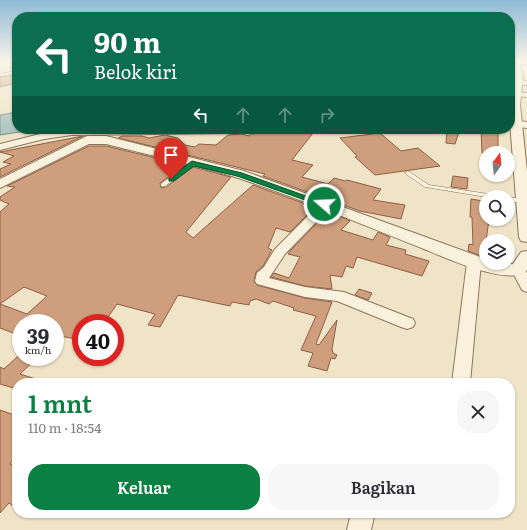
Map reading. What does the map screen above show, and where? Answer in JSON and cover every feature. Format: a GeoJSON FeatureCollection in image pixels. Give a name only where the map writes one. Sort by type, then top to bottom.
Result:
{"type":"FeatureCollection","features":[{"type":"Feature","properties":{"kind":"street"},"geometry":{"type":"LineString","coordinates":[[522,89],[517,124],[523,161],[527,237]]}},
{"type":"Feature","properties":{"kind":"street"},"geometry":{"type":"LineString","coordinates":[[0,147],[46,136],[142,134]]}},
{"type":"Feature","properties":{"kind":"street"},"geometry":{"type":"LineString","coordinates":[[0,184],[84,136],[106,140],[239,174],[337,209],[474,262],[504,270],[523,265],[527,287]]}},
{"type":"Feature","properties":{"kind":"street"},"geometry":{"type":"LineString","coordinates":[[337,209],[326,219],[316,215],[280,252],[269,270],[262,276],[262,280],[305,292],[339,296],[407,323]]}},
{"type":"Feature","properties":{"kind":"street"},"geometry":{"type":"LineString","coordinates":[[462,378],[474,262]]}},
{"type":"Feature","properties":{"kind":"street"},"geometry":{"type":"LineString","coordinates":[[360,530],[362,518]]}},
{"type":"Feature","properties":{"kind":"lane"},"geometry":{"type":"LineString","coordinates":[[163,186],[192,163]]}},
{"type":"Feature","properties":{"kind":"lane"},"geometry":{"type":"LineString","coordinates":[[408,173],[427,186],[479,194]]}},
{"type":"Feature","properties":{"kind":"lane"},"geometry":{"type":"LineString","coordinates":[[515,200],[524,201]]}},
{"type":"Feature","properties":{"kind":"water"},"geometry":{"type":"Polygon","coordinates":[[[12,113],[12,133],[0,135],[0,115],[12,113]]]}},
{"type":"Feature","properties":{"kind":"building"},"geometry":{"type":"Polygon","coordinates":[[[242,134],[249,136],[250,134],[312,134],[292,160],[313,165],[302,177],[328,184],[334,178],[381,189],[373,200],[405,205],[401,219],[360,211],[263,176],[265,174],[118,138],[122,136],[142,136],[149,138],[165,135],[178,138],[185,145],[195,147],[199,144],[216,145],[228,135],[242,134]]]}},
{"type":"Feature","properties":{"kind":"building"},"geometry":{"type":"Polygon","coordinates":[[[381,134],[401,151],[418,148],[440,166],[375,175],[355,157],[357,156],[340,138],[381,134]]]}},
{"type":"Feature","properties":{"kind":"building"},"geometry":{"type":"Polygon","coordinates":[[[447,134],[458,134],[455,144],[446,143],[447,134]]]}},
{"type":"Feature","properties":{"kind":"building"},"geometry":{"type":"Polygon","coordinates":[[[481,134],[498,134],[498,146],[482,146],[481,134]]]}},
{"type":"Feature","properties":{"kind":"building"},"geometry":{"type":"Polygon","coordinates":[[[83,136],[0,177],[0,169],[11,164],[3,162],[14,156],[0,152],[83,136]]]}},
{"type":"Feature","properties":{"kind":"building"},"geometry":{"type":"Polygon","coordinates":[[[89,146],[106,146],[185,165],[160,183],[161,188],[166,187],[193,167],[231,177],[186,232],[193,238],[253,185],[325,211],[311,211],[290,232],[276,228],[268,248],[272,250],[263,266],[256,272],[254,281],[257,285],[305,298],[332,302],[316,344],[319,345],[337,320],[332,349],[333,353],[337,355],[335,359],[331,358],[327,371],[308,366],[313,353],[301,350],[316,316],[293,310],[294,308],[273,301],[269,304],[256,299],[250,301],[249,305],[232,302],[230,306],[178,295],[160,327],[148,325],[155,314],[117,304],[110,314],[72,314],[72,338],[64,337],[64,314],[27,314],[47,296],[24,287],[0,304],[0,212],[9,204],[0,200],[0,197],[15,187],[7,186],[89,146]]]}},
{"type":"Feature","properties":{"kind":"building"},"geometry":{"type":"Polygon","coordinates":[[[453,176],[468,178],[467,189],[451,187],[453,176]]]}},
{"type":"Feature","properties":{"kind":"building"},"geometry":{"type":"Polygon","coordinates":[[[471,199],[479,200],[479,226],[488,226],[487,234],[479,234],[479,255],[468,251],[469,244],[473,245],[472,217],[470,217],[471,199]]]}},
{"type":"Feature","properties":{"kind":"building"},"geometry":{"type":"Polygon","coordinates":[[[339,216],[350,221],[341,230],[373,240],[378,232],[390,237],[386,245],[406,250],[405,254],[429,261],[422,276],[357,257],[353,268],[346,266],[342,277],[330,275],[332,289],[305,286],[271,277],[274,273],[289,278],[300,257],[288,254],[291,250],[318,222],[329,223],[339,216]]]}},
{"type":"Feature","properties":{"kind":"building"},"geometry":{"type":"Polygon","coordinates":[[[359,289],[372,293],[368,300],[355,295],[359,289]]]}},
{"type":"Feature","properties":{"kind":"building"},"geometry":{"type":"Polygon","coordinates":[[[0,304],[27,314],[12,314],[12,333],[0,328],[0,304]]]}},
{"type":"Feature","properties":{"kind":"building"},"geometry":{"type":"Polygon","coordinates":[[[12,362],[12,366],[28,366],[20,374],[33,378],[12,378],[12,388],[0,384],[0,367],[4,369],[12,362]]]}},
{"type":"Feature","properties":{"kind":"building"},"geometry":{"type":"Polygon","coordinates":[[[0,410],[12,414],[12,462],[10,464],[12,465],[12,505],[9,503],[0,513],[0,410]]]}},
{"type":"Feature","properties":{"kind":"route"},"geometry":{"type":"LineString","coordinates":[[171,179],[192,163],[239,174],[324,204]]}}]}
